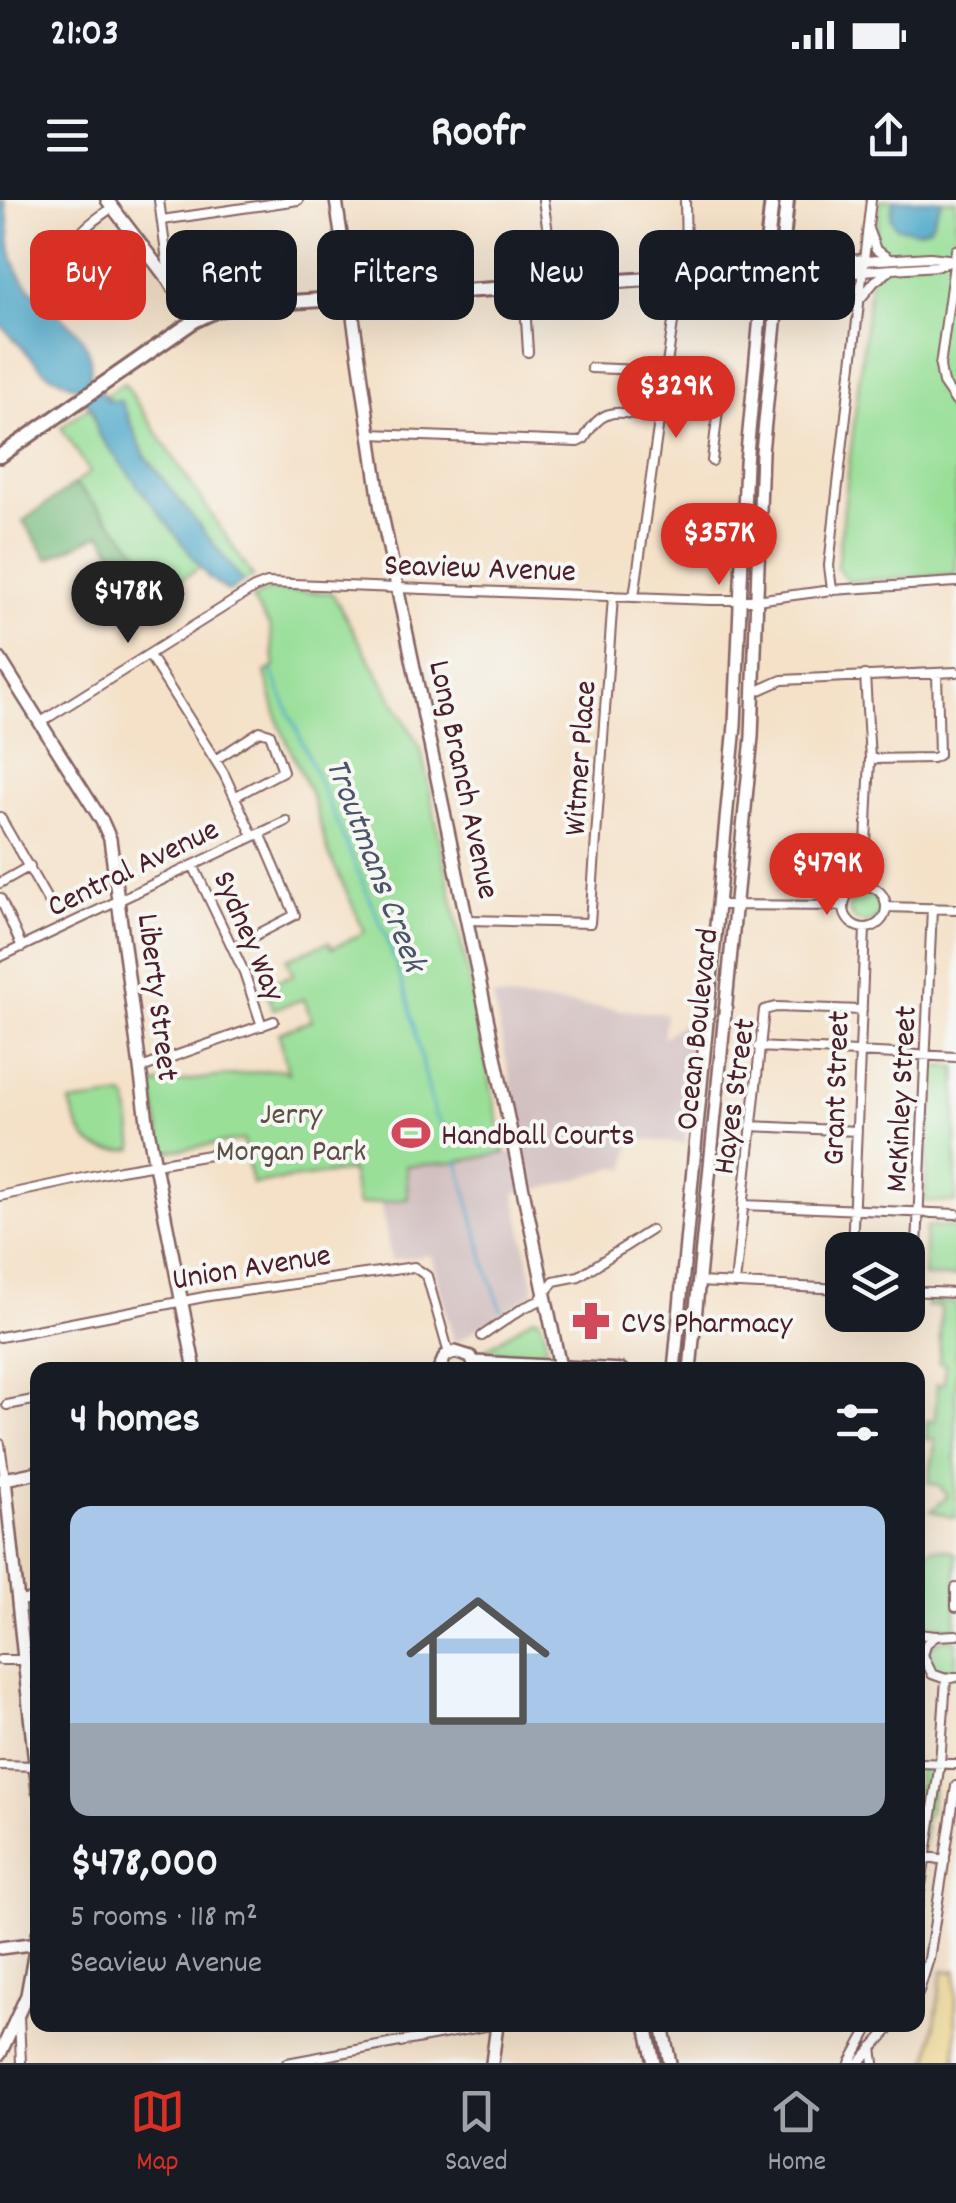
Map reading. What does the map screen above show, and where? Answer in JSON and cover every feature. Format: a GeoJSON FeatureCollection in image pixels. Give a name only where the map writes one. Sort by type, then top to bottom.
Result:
{"type":"FeatureCollection","features":[{"type":"Feature","properties":{"kind":"main road"},"geometry":{"type":"LineString","coordinates":[[769,230],[772,200]]}},
{"type":"Feature","properties":{"kind":"main road"},"geometry":{"type":"LineString","coordinates":[[784,230],[787,200]]}},
{"type":"Feature","properties":{"kind":"main road"},"geometry":{"type":"LineString","coordinates":[[0,456],[194,321],[227,307],[317,300]]}},
{"type":"Feature","properties":{"kind":"street"},"geometry":{"type":"LineString","coordinates":[[159,200],[166,255]]}},
{"type":"Feature","properties":{"kind":"street"},"geometry":{"type":"LineString","coordinates":[[162,220],[298,200]]}},
{"type":"Feature","properties":{"kind":"street","name":"Long Branch Avenue"},"geometry":{"type":"LineString","coordinates":[[336,200],[341,230]]}},
{"type":"Feature","properties":{"kind":"street"},"geometry":{"type":"LineString","coordinates":[[544,200],[548,230]]}},
{"type":"Feature","properties":{"kind":"street"},"geometry":{"type":"LineString","coordinates":[[685,200],[686,230]]}},
{"type":"Feature","properties":{"kind":"street"},"geometry":{"type":"LineString","coordinates":[[832,590],[831,550],[871,200]]}},
{"type":"Feature","properties":{"kind":"street"},"geometry":{"type":"LineString","coordinates":[[84,230],[109,204],[128,230]]}},
{"type":"Feature","properties":{"kind":"street"},"geometry":{"type":"LineString","coordinates":[[867,227],[876,250],[891,259]]}},
{"type":"Feature","properties":{"kind":"street"},"geometry":{"type":"LineString","coordinates":[[956,250],[940,366],[943,383],[956,402]]}},
{"type":"Feature","properties":{"kind":"street"},"geometry":{"type":"LineString","coordinates":[[146,253],[166,277]]}},
{"type":"Feature","properties":{"kind":"street"},"geometry":{"type":"LineString","coordinates":[[862,266],[891,259],[936,256],[955,260]]}},
{"type":"Feature","properties":{"kind":"street"},"geometry":{"type":"LineString","coordinates":[[855,266],[893,270],[938,266],[955,260]]}},
{"type":"Feature","properties":{"kind":"street"},"geometry":{"type":"LineString","coordinates":[[859,302],[874,281],[893,270]]}},
{"type":"Feature","properties":{"kind":"street","name":"Long Branch Avenue"},"geometry":{"type":"LineString","coordinates":[[354,320],[397,587],[559,1362]]}},
{"type":"Feature","properties":{"kind":"street"},"geometry":{"type":"LineString","coordinates":[[526,320],[528,352]]}},
{"type":"Feature","properties":{"kind":"street"},"geometry":{"type":"LineString","coordinates":[[634,597],[673,320]]}},
{"type":"Feature","properties":{"kind":"street","name":"Ocean Boulevard"},"geometry":{"type":"LineString","coordinates":[[675,1362],[735,725],[746,463],[759,320]]}},
{"type":"Feature","properties":{"kind":"street","name":"Ocean Boulevard"},"geometry":{"type":"LineString","coordinates":[[691,1362],[754,692],[762,452],[776,320]]}},
{"type":"Feature","properties":{"kind":"street"},"geometry":{"type":"LineString","coordinates":[[591,368],[666,371]]}},
{"type":"Feature","properties":{"kind":"street"},"geometry":{"type":"LineString","coordinates":[[664,392],[720,401],[712,461]]}},
{"type":"Feature","properties":{"kind":"street"},"geometry":{"type":"LineString","coordinates":[[370,434],[578,442],[604,414],[660,417]]}},
{"type":"Feature","properties":{"kind":"street","name":"Seaview Avenue"},"geometry":{"type":"LineString","coordinates":[[41,722],[267,583],[756,600],[832,590],[956,582]]}},
{"type":"Feature","properties":{"kind":"street","name":"Witmer Place"},"geometry":{"type":"LineString","coordinates":[[468,920],[590,923],[613,596]]}},
{"type":"Feature","properties":{"kind":"street"},"geometry":{"type":"LineString","coordinates":[[149,655],[236,796],[295,916],[233,947]]}},
{"type":"Feature","properties":{"kind":"street","name":"Liberty Street"},"geometry":{"type":"LineString","coordinates":[[0,659],[105,828],[113,852],[154,1164],[194,1362]]}},
{"type":"Feature","properties":{"kind":"street"},"geometry":{"type":"LineString","coordinates":[[754,692],[782,680],[956,672]]}},
{"type":"Feature","properties":{"kind":"street"},"geometry":{"type":"LineString","coordinates":[[870,758],[939,755],[937,674]]}},
{"type":"Feature","properties":{"kind":"street"},"geometry":{"type":"LineString","coordinates":[[864,676],[870,758],[864,886]]}},
{"type":"Feature","properties":{"kind":"street"},"geometry":{"type":"LineString","coordinates":[[215,760],[260,731],[270,734],[283,771],[236,796]]}},
{"type":"Feature","properties":{"kind":"street"},"geometry":{"type":"LineString","coordinates":[[0,818],[48,901]]}},
{"type":"Feature","properties":{"kind":"street","name":"Central Avenue"},"geometry":{"type":"LineString","coordinates":[[0,957],[286,821]]}},
{"type":"Feature","properties":{"kind":"street","name":"Sydney Way"},"geometry":{"type":"LineString","coordinates":[[193,865],[233,947],[262,1026]]}},
{"type":"Feature","properties":{"kind":"street"},"geometry":{"type":"LineString","coordinates":[[0,884],[30,866]]}},
{"type":"Feature","properties":{"kind":"street"},"geometry":{"type":"LineString","coordinates":[[864,886],[878,890],[886,907],[880,922],[865,928],[848,918],[844,906],[853,890],[864,886]]}},
{"type":"Feature","properties":{"kind":"street"},"geometry":{"type":"LineString","coordinates":[[0,898],[22,947]]}},
{"type":"Feature","properties":{"kind":"street"},"geometry":{"type":"LineString","coordinates":[[719,905],[844,906]]}},
{"type":"Feature","properties":{"kind":"street"},"geometry":{"type":"LineString","coordinates":[[886,907],[956,908]]}},
{"type":"Feature","properties":{"kind":"street","name":"McKinley Street"},"geometry":{"type":"LineString","coordinates":[[917,1232],[932,908]]}},
{"type":"Feature","properties":{"kind":"street","name":"Grant Street"},"geometry":{"type":"LineString","coordinates":[[853,1232],[865,928]]}},
{"type":"Feature","properties":{"kind":"street","name":"Hayes Street"},"geometry":{"type":"LineString","coordinates":[[735,1284],[762,1016],[768,1008],[862,1010]]}},
{"type":"Feature","properties":{"kind":"street"},"geometry":{"type":"LineString","coordinates":[[141,1068],[274,1021]]}},
{"type":"Feature","properties":{"kind":"street"},"geometry":{"type":"LineString","coordinates":[[758,1047],[956,1057]]}},
{"type":"Feature","properties":{"kind":"street"},"geometry":{"type":"LineString","coordinates":[[752,1126],[857,1131]]}},
{"type":"Feature","properties":{"kind":"street"},"geometry":{"type":"LineString","coordinates":[[0,1196],[239,1150]]}},
{"type":"Feature","properties":{"kind":"street"},"geometry":{"type":"LineString","coordinates":[[744,1205],[956,1214]]}},
{"type":"Feature","properties":{"kind":"street"},"geometry":{"type":"LineString","coordinates":[[482,1336],[538,1302],[554,1282],[580,1276],[651,1230]]}},
{"type":"Feature","properties":{"kind":"street","name":"Union Avenue"},"geometry":{"type":"LineString","coordinates":[[0,1337],[182,1301],[414,1266],[427,1276],[450,1354]]}},
{"type":"Feature","properties":{"kind":"street"},"geometry":{"type":"LineString","coordinates":[[698,1282],[825,1287]]}},
{"type":"Feature","properties":{"kind":"street"},"geometry":{"type":"LineString","coordinates":[[925,1292],[956,1293]]}},
{"type":"Feature","properties":{"kind":"street"},"geometry":{"type":"LineString","coordinates":[[441,1362],[450,1354],[466,1354],[473,1362]]}},
{"type":"Feature","properties":{"kind":"street"},"geometry":{"type":"LineString","coordinates":[[7,1406],[30,1401]]}},
{"type":"Feature","properties":{"kind":"street"},"geometry":{"type":"LineString","coordinates":[[0,1444],[30,1695]]}},
{"type":"Feature","properties":{"kind":"street"},"geometry":{"type":"LineString","coordinates":[[2,1480],[30,1474]]}},
{"type":"Feature","properties":{"kind":"street"},"geometry":{"type":"LineString","coordinates":[[956,1588],[956,1607]]}},
{"type":"Feature","properties":{"kind":"street"},"geometry":{"type":"LineString","coordinates":[[18,1601],[30,1599]]}},
{"type":"Feature","properties":{"kind":"street"},"geometry":{"type":"LineString","coordinates":[[925,1635],[956,1634]]}},
{"type":"Feature","properties":{"kind":"street"},"geometry":{"type":"LineString","coordinates":[[925,1647],[936,1636]]}},
{"type":"Feature","properties":{"kind":"street"},"geometry":{"type":"LineString","coordinates":[[0,1660],[24,1660]]}},
{"type":"Feature","properties":{"kind":"street"},"geometry":{"type":"LineString","coordinates":[[925,1665],[951,1678],[925,1840]]}},
{"type":"Feature","properties":{"kind":"street"},"geometry":{"type":"LineString","coordinates":[[925,1763],[956,1764]]}},
{"type":"Feature","properties":{"kind":"street"},"geometry":{"type":"LineString","coordinates":[[0,1765],[30,1766]]}},
{"type":"Feature","properties":{"kind":"street"},"geometry":{"type":"LineString","coordinates":[[925,1957],[956,1786]]}},
{"type":"Feature","properties":{"kind":"street"},"geometry":{"type":"LineString","coordinates":[[925,1857],[945,1860]]}},
{"type":"Feature","properties":{"kind":"street"},"geometry":{"type":"LineString","coordinates":[[0,1948],[30,1942]]}},
{"type":"Feature","properties":{"kind":"street"},"geometry":{"type":"LineString","coordinates":[[0,2054],[19,2016],[30,1978]]}},
{"type":"Feature","properties":{"kind":"street"},"geometry":{"type":"LineString","coordinates":[[19,2016],[21,2063]]}},
{"type":"Feature","properties":{"kind":"street"},"geometry":{"type":"LineString","coordinates":[[287,2063],[456,2032]]}},
{"type":"Feature","properties":{"kind":"street"},"geometry":{"type":"LineString","coordinates":[[492,2063],[494,2032]]}},
{"type":"Feature","properties":{"kind":"street"},"geometry":{"type":"LineString","coordinates":[[647,2032],[654,2063]]}},
{"type":"Feature","properties":{"kind":"street"},"geometry":{"type":"LineString","coordinates":[[667,2032],[670,2063]]}},
{"type":"Feature","properties":{"kind":"street"},"geometry":{"type":"LineString","coordinates":[[850,2063],[868,2032]]}},
{"type":"Feature","properties":{"kind":"street"},"geometry":{"type":"LineString","coordinates":[[859,2063],[886,2032]]}},
{"type":"Feature","properties":{"kind":"street"},"geometry":{"type":"LineString","coordinates":[[872,2047],[874,2063]]}},
{"type":"Feature","properties":{"kind":"shaded area"},"geometry":{"type":"Polygon","coordinates":[[[493,997],[666,1014],[663,1038],[697,1012],[685,1144],[631,1138],[627,1168],[615,1167],[559,1185],[515,1193],[535,1292],[454,1343],[431,1255],[391,1260],[381,1202],[408,1199],[405,1166],[451,1163],[525,1150],[493,997]]]}},
{"type":"Feature","properties":{"kind":"green space"},"geometry":{"type":"Polygon","coordinates":[[[880,200],[956,200],[956,575],[849,581],[837,568],[880,200]]]}},
{"type":"Feature","properties":{"kind":"green space"},"geometry":{"type":"Polygon","coordinates":[[[124,383],[253,577],[243,582],[145,456],[127,413],[105,396],[124,383]]]}},
{"type":"Feature","properties":{"kind":"green space"},"geometry":{"type":"Polygon","coordinates":[[[90,406],[99,434],[201,567],[166,589],[135,547],[75,484],[90,472],[61,427],[90,406]]]}},
{"type":"Feature","properties":{"kind":"green space"},"geometry":{"type":"Polygon","coordinates":[[[75,484],[135,547],[166,589],[147,601],[101,534],[48,559],[23,521],[75,484]]]}},
{"type":"Feature","properties":{"kind":"green space","name":"Jerry Morgan Park"},"geometry":{"type":"Polygon","coordinates":[[[269,590],[332,593],[421,749],[505,1153],[406,1166],[408,1199],[358,1205],[351,1171],[252,1184],[243,1140],[163,1152],[152,1085],[281,1069],[288,1073],[279,1033],[312,1020],[304,999],[273,1009],[265,985],[293,975],[287,959],[329,942],[332,948],[365,932],[329,854],[312,797],[279,724],[265,672],[275,667],[270,627],[252,599],[269,590]]]}},
{"type":"Feature","properties":{"kind":"green space"},"geometry":{"type":"Polygon","coordinates":[[[865,891],[876,896],[881,907],[876,918],[865,923],[854,918],[849,907],[854,896],[865,891]]]}},
{"type":"Feature","properties":{"kind":"green space"},"geometry":{"type":"Polygon","coordinates":[[[931,1066],[956,1067],[956,1202],[925,1201],[931,1066]]]}},
{"type":"Feature","properties":{"kind":"green space"},"geometry":{"type":"Polygon","coordinates":[[[123,1096],[128,1100],[134,1149],[98,1148],[84,1137],[70,1103],[123,1096]]]}},
{"type":"Feature","properties":{"kind":"green space"},"geometry":{"type":"Polygon","coordinates":[[[926,1227],[956,1227],[956,1277],[925,1277],[926,1227]]]}},
{"type":"Feature","properties":{"kind":"green space"},"geometry":{"type":"Polygon","coordinates":[[[928,1301],[956,1303],[956,1518],[931,1511],[948,1496],[938,1485],[929,1483],[935,1440],[926,1439],[927,1421],[935,1421],[937,1384],[944,1384],[945,1364],[939,1363],[941,1307],[926,1306],[928,1301]]]}},
{"type":"Feature","properties":{"kind":"green space"},"geometry":{"type":"Polygon","coordinates":[[[533,1317],[539,1318],[544,1331],[543,1354],[484,1351],[533,1317]]]}},
{"type":"Feature","properties":{"kind":"green space"},"geometry":{"type":"Polygon","coordinates":[[[932,1548],[956,1554],[956,1628],[925,1625],[925,1553],[932,1548]]]}},
{"type":"Feature","properties":{"kind":"green space"},"geometry":{"type":"Polygon","coordinates":[[[939,1641],[956,1641],[956,1672],[945,1674],[931,1666],[928,1653],[939,1641]]]}},
{"type":"Feature","properties":{"kind":"green space"},"geometry":{"type":"Polygon","coordinates":[[[925,1768],[932,1771],[929,1814],[925,1816],[925,1768]]]}},
{"type":"Feature","properties":{"kind":"sand"},"geometry":{"type":"Polygon","coordinates":[[[956,1969],[956,2063],[929,2063],[943,1970],[956,1969]]]}},
{"type":"Feature","properties":{"kind":"water"},"geometry":{"type":"Polygon","coordinates":[[[0,200],[4,200],[12,256],[30,288],[30,320],[65,320],[77,332],[90,358],[90,375],[108,401],[121,401],[145,456],[243,582],[229,592],[209,578],[98,434],[93,411],[76,387],[45,372],[0,324],[0,200]]]}},
{"type":"Feature","properties":{"kind":"water"},"geometry":{"type":"Polygon","coordinates":[[[893,200],[942,200],[930,227],[917,231],[896,227],[891,218],[893,200]]]}},
{"type":"Feature","properties":{"kind":"waterway","name":"Troutmans Creek"},"geometry":{"type":"LineString","coordinates":[[271,670],[386,936],[409,1004],[434,1114],[450,1135]]}},
{"type":"Feature","properties":{"kind":"waterway"},"geometry":{"type":"LineString","coordinates":[[458,1161],[502,1311]]}},
{"type":"Feature","properties":{"kind":"place","name":"Handball Courts"},"geometry":{"type":"Point","coordinates":[411,1133]}},
{"type":"Feature","properties":{"kind":"place","name":"CVS Pharmacy"},"geometry":{"type":"Point","coordinates":[591,1321]}}]}
